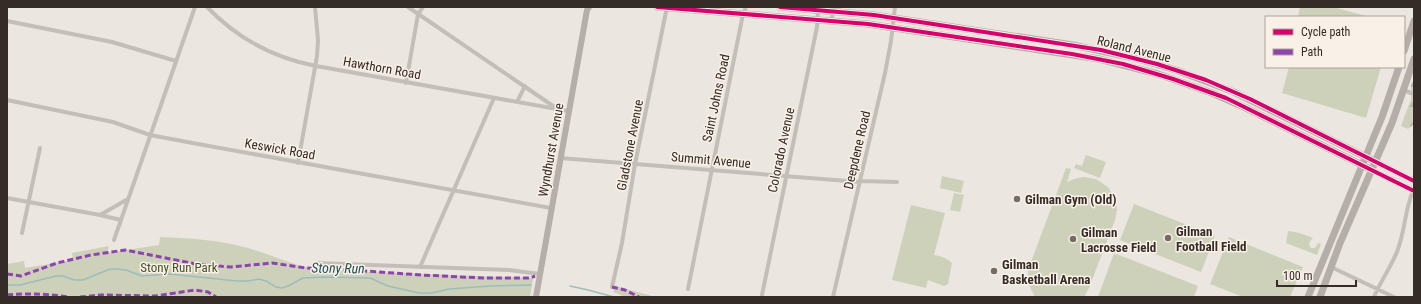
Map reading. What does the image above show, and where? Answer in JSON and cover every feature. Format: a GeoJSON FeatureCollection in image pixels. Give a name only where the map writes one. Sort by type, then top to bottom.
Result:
{"type":"FeatureCollection","features":[{"type":"Feature","properties":{"kind":"main road","name":"Roland Avenue"},"geometry":{"type":"LineString","coordinates":[[657,7],[744,10],[893,27],[1099,59],[1158,74],[1226,98],[1372,170]]}},
{"type":"Feature","properties":{"kind":"main road","name":"Roland Avenue"},"geometry":{"type":"LineString","coordinates":[[780,7],[818,10],[833,9],[894,18],[1101,50],[1157,64],[1206,80],[1234,92],[1376,162]]}},
{"type":"Feature","properties":{"kind":"main road"},"geometry":{"type":"LineString","coordinates":[[1405,49],[1414,21]]}},
{"type":"Feature","properties":{"kind":"main road"},"geometry":{"type":"LineString","coordinates":[[1320,297],[1331,267],[1376,162],[1404,90],[1414,59]]}},
{"type":"Feature","properties":{"kind":"main road"},"geometry":{"type":"LineString","coordinates":[[1308,297],[1382,117],[1399,68]]}},
{"type":"Feature","properties":{"kind":"street"},"geometry":{"type":"LineString","coordinates":[[114,240],[195,7]]}},
{"type":"Feature","properties":{"kind":"street","name":"Hawthorn Road"},"geometry":{"type":"LineString","coordinates":[[207,7],[236,33],[257,46],[284,58],[316,66],[406,83],[568,111]]}},
{"type":"Feature","properties":{"kind":"street"},"geometry":{"type":"LineString","coordinates":[[298,163],[316,66],[318,40],[315,7]]}},
{"type":"Feature","properties":{"kind":"street"},"geometry":{"type":"LineString","coordinates":[[408,7],[558,110]]}},
{"type":"Feature","properties":{"kind":"street"},"geometry":{"type":"LineString","coordinates":[[406,83],[418,14],[423,7]]}},
{"type":"Feature","properties":{"kind":"street","name":"Wyndhurst Avenue"},"geometry":{"type":"LineString","coordinates":[[536,297],[568,111],[587,10],[589,7]]}},
{"type":"Feature","properties":{"kind":"street","name":"Gladstone Avenue"},"geometry":{"type":"LineString","coordinates":[[612,287],[624,236],[635,164],[667,7]]}},
{"type":"Feature","properties":{"kind":"street","name":"Deepdene Road"},"geometry":{"type":"LineString","coordinates":[[833,297],[861,182],[885,73],[895,7]]}},
{"type":"Feature","properties":{"kind":"street"},"geometry":{"type":"LineString","coordinates":[[832,20],[833,9]]}},
{"type":"Feature","properties":{"kind":"street","name":"Saint Johns Road"},"geometry":{"type":"LineString","coordinates":[[688,289],[744,10]]}},
{"type":"Feature","properties":{"kind":"street","name":"Colorado Avenue"},"geometry":{"type":"LineString","coordinates":[[762,295],[818,19],[818,10]]}},
{"type":"Feature","properties":{"kind":"street"},"geometry":{"type":"LineString","coordinates":[[7,21],[112,42],[176,61]]}},
{"type":"Feature","properties":{"kind":"street"},"geometry":{"type":"LineString","coordinates":[[517,102],[525,86]]}},
{"type":"Feature","properties":{"kind":"street"},"geometry":{"type":"LineString","coordinates":[[1404,90],[1414,94]]}},
{"type":"Feature","properties":{"kind":"street"},"geometry":{"type":"LineString","coordinates":[[420,267],[494,98]]}},
{"type":"Feature","properties":{"kind":"street","name":"Keswick Road"},"geometry":{"type":"LineString","coordinates":[[7,100],[113,122],[150,135],[552,208]]}},
{"type":"Feature","properties":{"kind":"street"},"geometry":{"type":"LineString","coordinates":[[22,233],[40,148]]}},
{"type":"Feature","properties":{"kind":"street","name":"Summit Avenue"},"geometry":{"type":"LineString","coordinates":[[560,158],[861,182],[898,182]]}},
{"type":"Feature","properties":{"kind":"street","name":"Roland Avenue"},"geometry":{"type":"LineString","coordinates":[[1376,162],[1414,181]]}},
{"type":"Feature","properties":{"kind":"street","name":"Roland Avenue"},"geometry":{"type":"LineString","coordinates":[[1372,170],[1414,191]]}},
{"type":"Feature","properties":{"kind":"street"},"geometry":{"type":"LineString","coordinates":[[1374,297],[1397,252],[1409,202],[1414,191]]}},
{"type":"Feature","properties":{"kind":"street"},"geometry":{"type":"LineString","coordinates":[[7,198],[121,220]]}},
{"type":"Feature","properties":{"kind":"street"},"geometry":{"type":"LineString","coordinates":[[100,216],[128,199]]}},
{"type":"Feature","properties":{"kind":"street"},"geometry":{"type":"LineString","coordinates":[[316,263],[509,270],[540,274]]}},
{"type":"Feature","properties":{"kind":"street"},"geometry":{"type":"LineString","coordinates":[[1331,267],[1394,297]]}},
{"type":"Feature","properties":{"kind":"green space"},"geometry":{"type":"Polygon","coordinates":[[[1300,7],[1333,7],[1366,16],[1298,16],[1300,7]]]}},
{"type":"Feature","properties":{"kind":"green space"},"geometry":{"type":"Polygon","coordinates":[[[1289,68],[1381,68],[1366,118],[1282,93],[1289,68]]]}},
{"type":"Feature","properties":{"kind":"green space"},"geometry":{"type":"Polygon","coordinates":[[[1414,79],[1414,124],[1408,129],[1401,126],[1411,99],[1411,85],[1414,79]]]}},
{"type":"Feature","properties":{"kind":"green space"},"geometry":{"type":"Polygon","coordinates":[[[1086,155],[1106,162],[1100,178],[1074,168],[1076,164],[1082,166],[1086,155]]]}},
{"type":"Feature","properties":{"kind":"green space"},"geometry":{"type":"Polygon","coordinates":[[[1066,168],[1071,169],[1067,182],[1083,177],[1096,179],[1108,187],[1116,200],[1117,210],[1115,220],[1089,288],[1084,297],[1035,297],[1028,283],[1028,270],[1066,168]]]}},
{"type":"Feature","properties":{"kind":"green space"},"geometry":{"type":"Polygon","coordinates":[[[942,176],[964,181],[961,193],[940,188],[942,176]]]}},
{"type":"Feature","properties":{"kind":"green space"},"geometry":{"type":"Polygon","coordinates":[[[954,193],[964,195],[960,212],[950,210],[954,193]]]}},
{"type":"Feature","properties":{"kind":"green space","name":"Gilman Football Field"},"geometry":{"type":"Polygon","coordinates":[[[1134,204],[1215,236],[1201,272],[1120,240],[1134,204]]]}},
{"type":"Feature","properties":{"kind":"green space"},"geometry":{"type":"Polygon","coordinates":[[[911,205],[945,213],[934,255],[944,258],[952,263],[948,284],[944,286],[928,280],[926,288],[892,280],[911,205]]]}},
{"type":"Feature","properties":{"kind":"green space"},"geometry":{"type":"Polygon","coordinates":[[[1288,231],[1300,233],[1313,238],[1309,245],[1311,248],[1315,248],[1318,243],[1321,244],[1317,255],[1286,243],[1288,231]]]}},
{"type":"Feature","properties":{"kind":"green space","name":"Stony Run Park"},"geometry":{"type":"Polygon","coordinates":[[[160,237],[204,240],[237,245],[303,266],[321,270],[533,278],[530,297],[7,297],[7,264],[24,261],[25,268],[73,260],[72,253],[109,246],[107,253],[159,245],[160,237]]]}},
{"type":"Feature","properties":{"kind":"green space"},"geometry":{"type":"Polygon","coordinates":[[[1229,237],[1303,267],[1290,297],[1243,297],[1210,284],[1229,237]]]}},
{"type":"Feature","properties":{"kind":"green space"},"geometry":{"type":"Polygon","coordinates":[[[1114,253],[1198,286],[1194,297],[1098,297],[1114,253]]]}},
{"type":"Feature","properties":{"kind":"green space"},"geometry":{"type":"Polygon","coordinates":[[[615,285],[656,297],[625,297],[613,292],[615,285]]]}},
{"type":"Feature","properties":{"kind":"waterway","name":"Stony Run"},"geometry":{"type":"LineString","coordinates":[[7,285],[20,285],[56,276],[63,276],[74,280],[83,280],[110,269],[126,270],[142,276],[170,274],[237,281],[259,279],[276,287],[282,288],[303,278],[323,277],[370,278],[388,286],[419,293],[432,293],[449,289],[531,285]]}},
{"type":"Feature","properties":{"kind":"waterway","name":"Stony Run"},"geometry":{"type":"LineString","coordinates":[[570,286],[614,297]]}},
{"type":"Feature","properties":{"kind":"marked path"},"geometry":{"type":"LineString","coordinates":[[7,274],[21,276],[57,263],[91,255],[125,250],[196,264],[231,267],[272,263],[306,268],[421,275],[483,278],[530,278],[535,276]]}},
{"type":"Feature","properties":{"kind":"marked path"},"geometry":{"type":"LineString","coordinates":[[612,287],[625,290],[639,297]]}},
{"type":"Feature","properties":{"kind":"marked path"},"geometry":{"type":"LineString","coordinates":[[80,297],[101,295],[155,296],[195,290],[208,292],[216,297]]}},
{"type":"Feature","properties":{"kind":"marked path"},"geometry":{"type":"LineString","coordinates":[[7,295],[38,294],[69,297]]}},
{"type":"Feature","properties":{"kind":"cycle path"},"geometry":{"type":"LineString","coordinates":[[657,7],[868,24],[1072,54],[1123,64],[1173,79],[1226,98],[1414,191]]}},
{"type":"Feature","properties":{"kind":"cycle path"},"geometry":{"type":"LineString","coordinates":[[780,7],[874,15],[1101,50],[1157,64],[1206,80],[1250,99],[1414,181]]}},
{"type":"Feature","properties":{"kind":"place","name":"Gilman Gym (Old)"},"geometry":{"type":"Point","coordinates":[1017,199]}},
{"type":"Feature","properties":{"kind":"place","name":"Gilman Football Field"},"geometry":{"type":"Point","coordinates":[1168,238]}},
{"type":"Feature","properties":{"kind":"place","name":"Gilman Lacrosse Field"},"geometry":{"type":"Point","coordinates":[1073,239]}},
{"type":"Feature","properties":{"kind":"place","name":"Gilman Basketball Arena"},"geometry":{"type":"Point","coordinates":[994,271]}}]}
